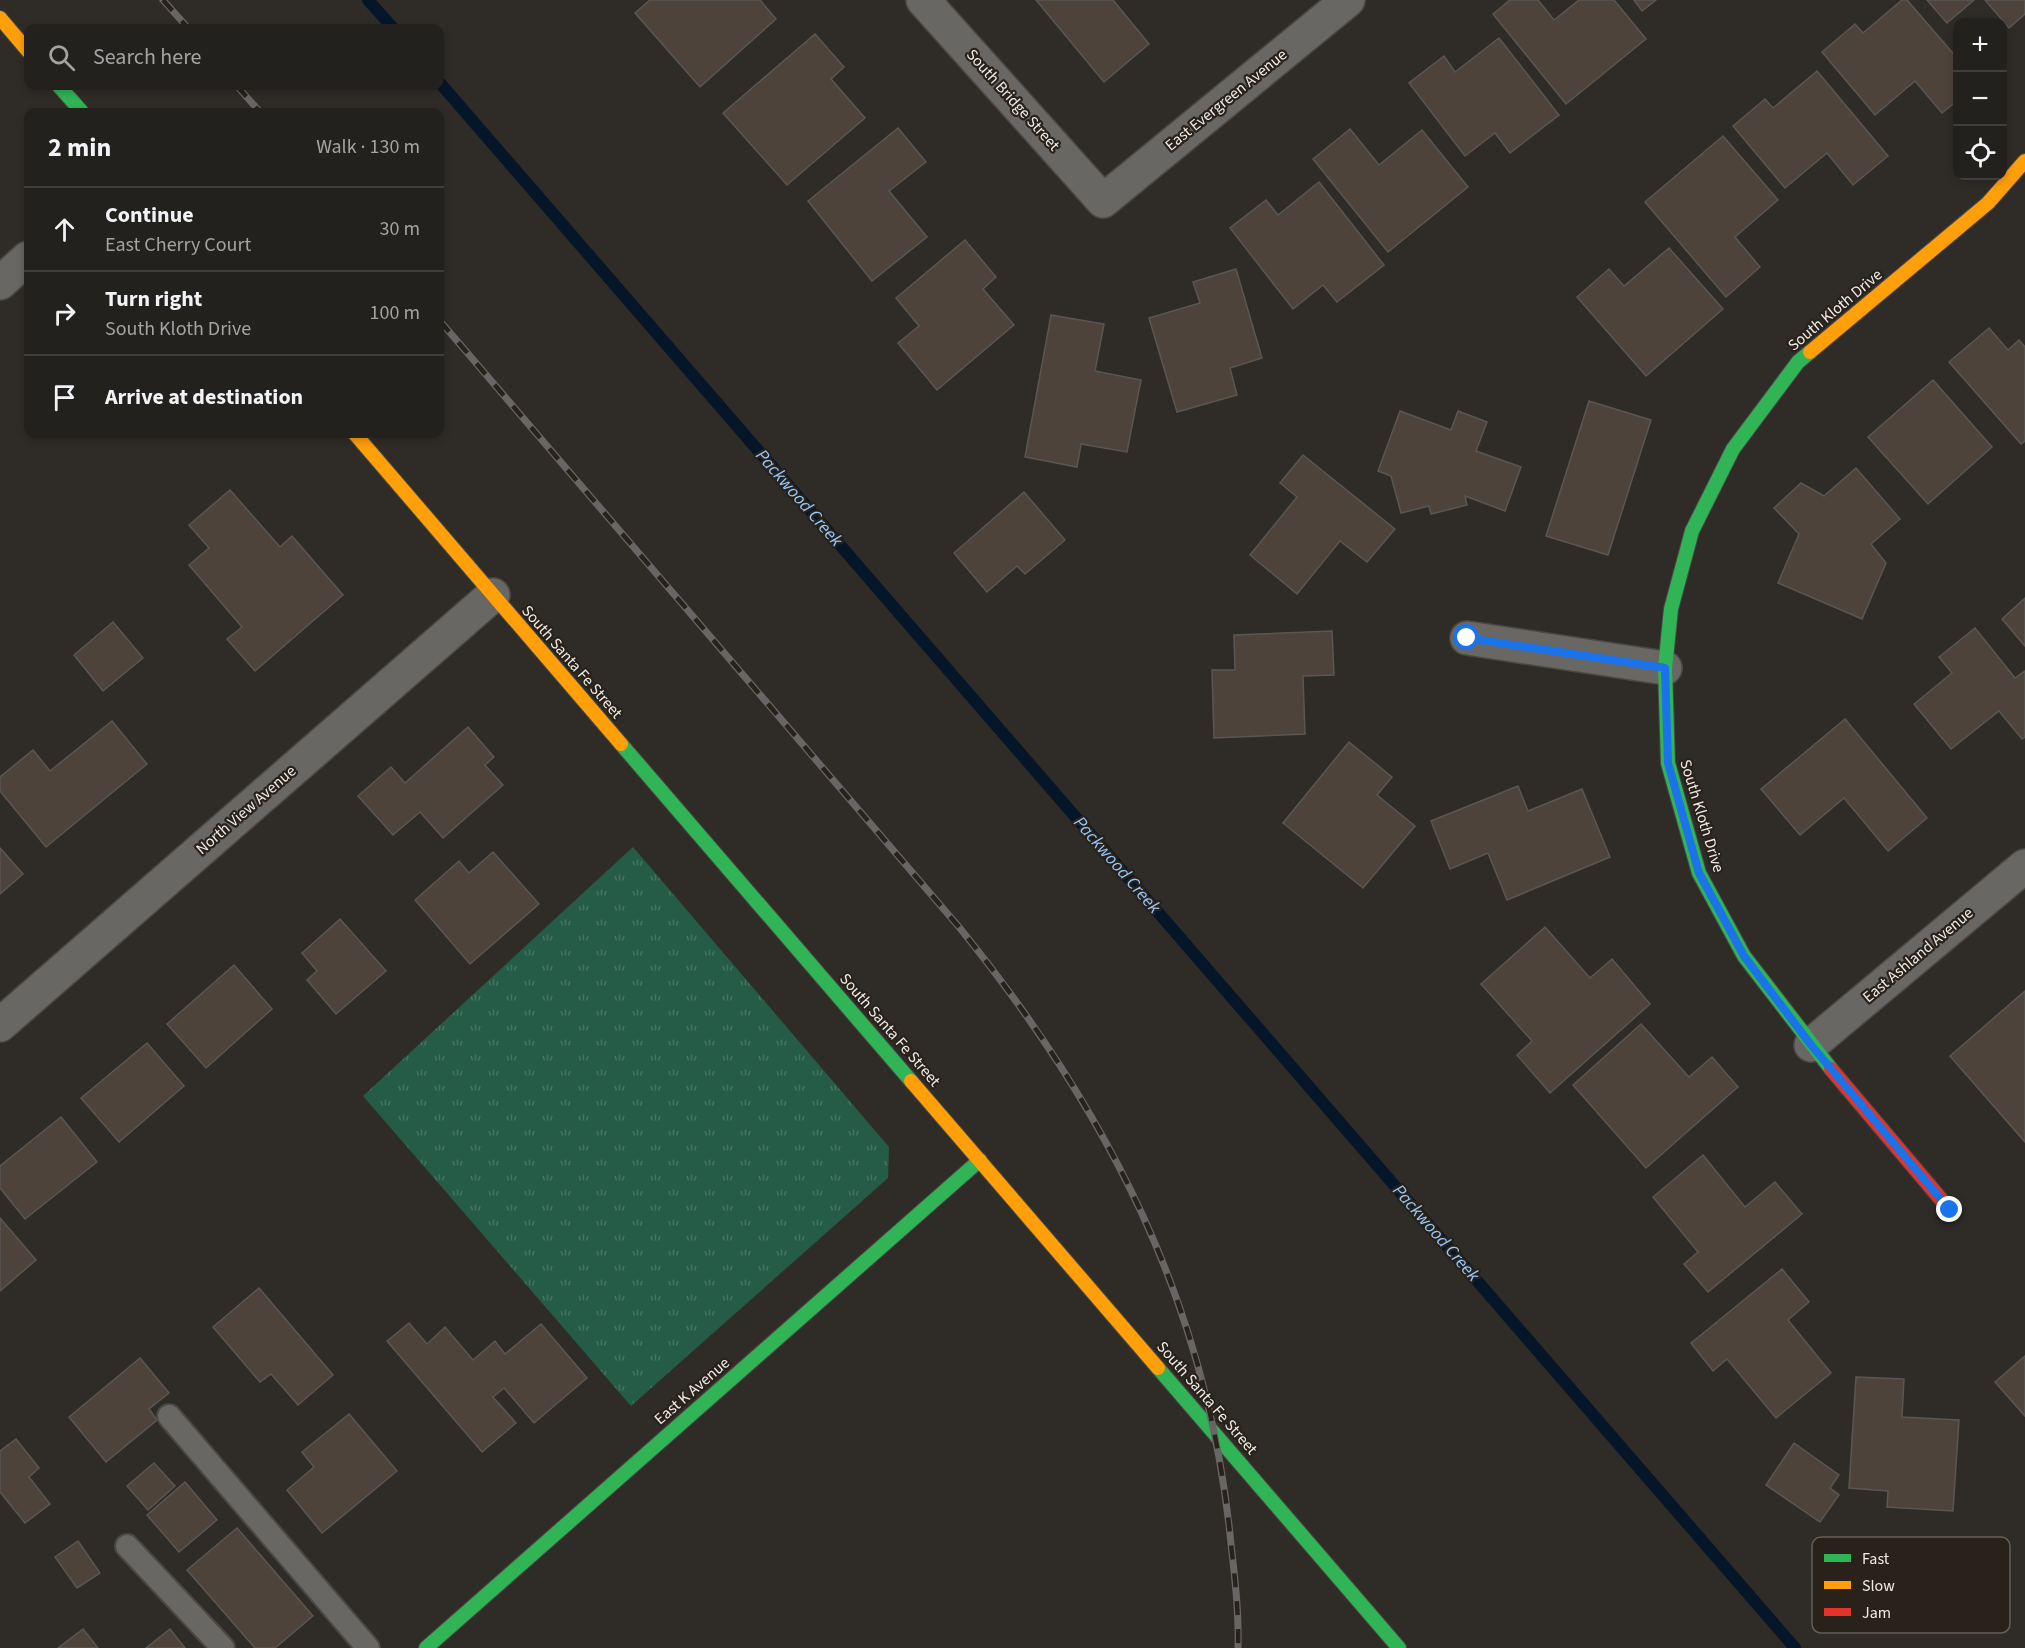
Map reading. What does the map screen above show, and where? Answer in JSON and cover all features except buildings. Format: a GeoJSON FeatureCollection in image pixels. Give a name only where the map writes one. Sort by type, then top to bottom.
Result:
{"type":"FeatureCollection","features":[{"type":"Feature","properties":{"kind":"street","name":"South Bridge Street"},"geometry":{"type":"LineString","coordinates":[[923,0],[1103,201]]}},
{"type":"Feature","properties":{"kind":"street","name":"East Evergreen Avenue"},"geometry":{"type":"LineString","coordinates":[[1103,201],[1348,0]]}},
{"type":"Feature","properties":{"kind":"street"},"geometry":{"type":"LineString","coordinates":[[0,18],[24,46]]}},
{"type":"Feature","properties":{"kind":"street"},"geometry":{"type":"LineString","coordinates":[[63,90],[78,108]]}},
{"type":"Feature","properties":{"kind":"street","name":"South Kloth Drive"},"geometry":{"type":"LineString","coordinates":[[1950,1210],[1811,1045],[1744,956],[1699,873],[1668,763],[1665,668],[1671,609],[1692,531],[1733,449],[1798,362],[1988,203],[2025,161]]}},
{"type":"Feature","properties":{"kind":"street"},"geometry":{"type":"LineString","coordinates":[[0,284],[24,262]]}},
{"type":"Feature","properties":{"kind":"street","name":"South Santa Fe Street"},"geometry":{"type":"LineString","coordinates":[[358,438],[1399,1648]]}},
{"type":"Feature","properties":{"kind":"street","name":"North View Avenue"},"geometry":{"type":"LineString","coordinates":[[0,1025],[493,596]]}},
{"type":"Feature","properties":{"kind":"street"},"geometry":{"type":"LineString","coordinates":[[1467,638],[1665,668]]}},
{"type":"Feature","properties":{"kind":"street","name":"East Ashland Avenue"},"geometry":{"type":"LineString","coordinates":[[1811,1045],[2025,866]]}},
{"type":"Feature","properties":{"kind":"street","name":"East K Avenue"},"geometry":{"type":"LineString","coordinates":[[426,1648],[980,1160]]}},
{"type":"Feature","properties":{"kind":"lane"},"geometry":{"type":"LineString","coordinates":[[169,1416],[368,1648]]}},
{"type":"Feature","properties":{"kind":"lane"},"geometry":{"type":"LineString","coordinates":[[127,1546],[223,1648]]}},
{"type":"Feature","properties":{"kind":"green space"},"geometry":{"type":"Polygon","coordinates":[[[633,847],[889,1147],[888,1178],[631,1406],[363,1096],[633,847]]]}},
{"type":"Feature","properties":{"kind":"waterway","name":"Packwood Creek"},"geometry":{"type":"LineString","coordinates":[[368,0],[389,24]]}},
{"type":"Feature","properties":{"kind":"waterway","name":"Packwood Creek"},"geometry":{"type":"LineString","coordinates":[[444,88],[1795,1648]]}},
{"type":"Feature","properties":{"kind":"railway"},"geometry":{"type":"LineString","coordinates":[[163,0],[184,24]]}},
{"type":"Feature","properties":{"kind":"railway"},"geometry":{"type":"LineString","coordinates":[[241,90],[256,108]]}},
{"type":"Feature","properties":{"kind":"railway"},"geometry":{"type":"LineString","coordinates":[[444,326],[959,927],[1013,997],[1062,1068],[1105,1141],[1143,1215],[1174,1293],[1200,1373],[1219,1456],[1235,1583],[1238,1648]]}},
{"type":"Feature","properties":{"kind":"traffic: fast"},"geometry":{"type":"LineString","coordinates":[[63,90],[78,108]]}},
{"type":"Feature","properties":{"kind":"traffic: fast"},"geometry":{"type":"LineString","coordinates":[[1810,352],[1798,362],[1733,449],[1692,531],[1671,609],[1665,668],[1668,763],[1699,873],[1744,956],[1831,1069]]}},
{"type":"Feature","properties":{"kind":"traffic: fast"},"geometry":{"type":"LineString","coordinates":[[621,744],[911,1081]]}},
{"type":"Feature","properties":{"kind":"traffic: fast"},"geometry":{"type":"LineString","coordinates":[[426,1648],[980,1160]]}},
{"type":"Feature","properties":{"kind":"traffic: fast"},"geometry":{"type":"LineString","coordinates":[[1158,1368],[1399,1648]]}},
{"type":"Feature","properties":{"kind":"traffic: slow"},"geometry":{"type":"LineString","coordinates":[[0,18],[24,46]]}},
{"type":"Feature","properties":{"kind":"traffic: slow"},"geometry":{"type":"LineString","coordinates":[[1810,352],[1988,203],[2025,161]]}},
{"type":"Feature","properties":{"kind":"traffic: slow"},"geometry":{"type":"LineString","coordinates":[[358,438],[621,744]]}},
{"type":"Feature","properties":{"kind":"traffic: slow"},"geometry":{"type":"LineString","coordinates":[[911,1081],[1158,1368]]}},
{"type":"Feature","properties":{"kind":"traffic: jam"},"geometry":{"type":"LineString","coordinates":[[1831,1069],[1950,1210]]}},
{"type":"Feature","properties":{"kind":"route"},"geometry":{"type":"LineString","coordinates":[[1467,638],[1665,668],[1668,763],[1699,873],[1744,956],[1811,1045],[1950,1210]]}}]}
